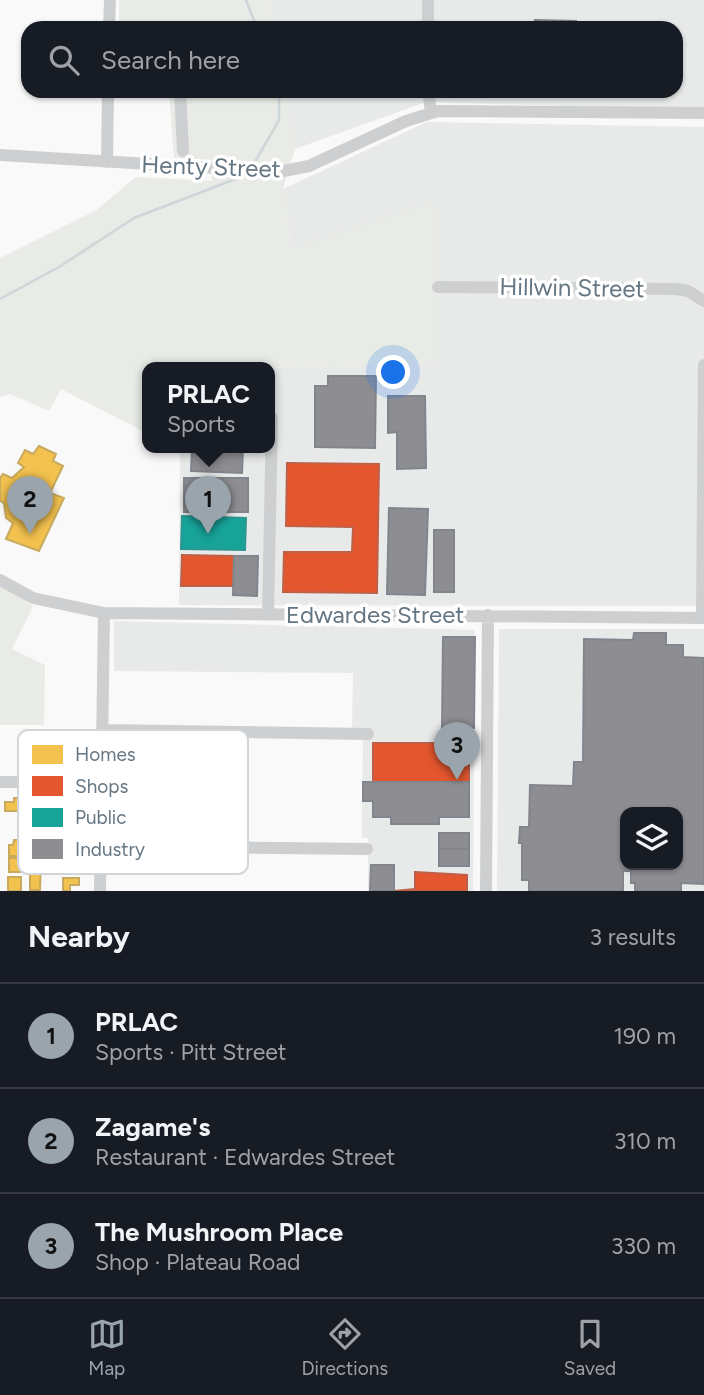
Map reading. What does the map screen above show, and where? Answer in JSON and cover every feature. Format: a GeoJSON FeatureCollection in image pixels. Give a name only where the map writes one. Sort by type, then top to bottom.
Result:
{"type":"FeatureCollection","features":[{"type":"Feature","properties":{"kind":"street"},"geometry":{"type":"LineString","coordinates":[[109,21],[110,0]]}},
{"type":"Feature","properties":{"kind":"street"},"geometry":{"type":"LineString","coordinates":[[428,0],[428,21]]}},
{"type":"Feature","properties":{"kind":"street"},"geometry":{"type":"LineString","coordinates":[[107,162],[108,98]]}},
{"type":"Feature","properties":{"kind":"street"},"geometry":{"type":"LineString","coordinates":[[180,98],[183,151]]}},
{"type":"Feature","properties":{"kind":"street"},"geometry":{"type":"LineString","coordinates":[[429,98],[431,112]]}},
{"type":"Feature","properties":{"kind":"street","name":"Henty Street"},"geometry":{"type":"LineString","coordinates":[[0,155],[279,172],[309,166],[431,112],[704,113]]}},
{"type":"Feature","properties":{"kind":"street","name":"Hillwin Street"},"geometry":{"type":"LineString","coordinates":[[438,287],[676,289],[688,291],[704,300]]}},
{"type":"Feature","properties":{"kind":"street"},"geometry":{"type":"LineString","coordinates":[[703,618],[704,365]]}},
{"type":"Feature","properties":{"kind":"street"},"geometry":{"type":"LineString","coordinates":[[268,614],[271,453]]}},
{"type":"Feature","properties":{"kind":"street","name":"Edwardes Street"},"geometry":{"type":"LineString","coordinates":[[0,571],[47,601]]}},
{"type":"Feature","properties":{"kind":"street","name":"Edwardes Street"},"geometry":{"type":"LineString","coordinates":[[0,580],[26,595],[104,613],[703,618]]}},
{"type":"Feature","properties":{"kind":"street"},"geometry":{"type":"LineString","coordinates":[[103,730],[104,613]]}},
{"type":"Feature","properties":{"kind":"street"},"geometry":{"type":"LineString","coordinates":[[486,891],[488,615]]}},
{"type":"Feature","properties":{"kind":"street"},"geometry":{"type":"LineString","coordinates":[[248,732],[368,734]]}},
{"type":"Feature","properties":{"kind":"street"},"geometry":{"type":"LineString","coordinates":[[0,782],[18,782]]}},
{"type":"Feature","properties":{"kind":"street"},"geometry":{"type":"LineString","coordinates":[[248,848],[367,849]]}},
{"type":"Feature","properties":{"kind":"shaded area"},"geometry":{"type":"Polygon","coordinates":[[[119,0],[269,0],[273,21],[119,21],[119,0]]]}},
{"type":"Feature","properties":{"kind":"shaded area"},"geometry":{"type":"Polygon","coordinates":[[[269,0],[704,0],[704,110],[426,102],[295,149],[286,98],[683,98],[683,21],[273,21],[269,0]]]}},
{"type":"Feature","properties":{"kind":"shaded area"},"geometry":{"type":"Polygon","coordinates":[[[170,98],[286,98],[295,149],[283,189],[292,249],[436,201],[437,363],[275,368],[275,362],[142,362],[142,430],[61,389],[49,411],[10,394],[0,397],[0,258],[95,211],[136,177],[212,181],[211,160],[174,158],[170,98]]]}},
{"type":"Feature","properties":{"kind":"shaded area"},"geometry":{"type":"Polygon","coordinates":[[[427,122],[704,127],[704,606],[179,605],[180,453],[275,453],[275,368],[437,363],[292,249],[283,189],[427,122]]]}},
{"type":"Feature","properties":{"kind":"shaded area"},"geometry":{"type":"Polygon","coordinates":[[[0,585],[33,606],[12,649],[45,665],[44,725],[0,725],[0,585]]]}},
{"type":"Feature","properties":{"kind":"shaded area"},"geometry":{"type":"Polygon","coordinates":[[[114,621],[475,630],[473,891],[368,891],[368,838],[362,838],[363,729],[352,729],[353,673],[114,671],[114,621]]]}},
{"type":"Feature","properties":{"kind":"shaded area"},"geometry":{"type":"Polygon","coordinates":[[[499,629],[704,629],[704,891],[497,891],[499,629]]]}},
{"type":"Feature","properties":{"kind":"building: Homes"},"geometry":{"type":"Polygon","coordinates":[[[39,446],[56,454],[53,461],[63,466],[50,493],[64,498],[39,551],[6,539],[13,523],[6,518],[4,503],[0,501],[0,478],[3,474],[12,478],[24,467],[18,463],[25,450],[33,454],[39,446]]]}},
{"type":"Feature","properties":{"kind":"building: Homes"},"geometry":{"type":"Polygon","coordinates":[[[14,798],[18,798],[18,811],[5,811],[5,802],[14,802],[14,798]]]}},
{"type":"Feature","properties":{"kind":"building: Homes"},"geometry":{"type":"Polygon","coordinates":[[[14,840],[18,840],[18,856],[9,856],[9,845],[13,845],[14,840]]]}},
{"type":"Feature","properties":{"kind":"building: Homes"},"geometry":{"type":"Polygon","coordinates":[[[9,858],[18,858],[18,872],[9,872],[9,858]]]}},
{"type":"Feature","properties":{"kind":"building: Homes"},"geometry":{"type":"Polygon","coordinates":[[[30,874],[41,874],[40,890],[30,890],[30,874]]]}},
{"type":"Feature","properties":{"kind":"building: Homes"},"geometry":{"type":"Polygon","coordinates":[[[8,877],[21,877],[21,891],[8,891],[8,877]]]}},
{"type":"Feature","properties":{"kind":"building: Homes"},"geometry":{"type":"Polygon","coordinates":[[[63,878],[79,878],[79,885],[70,885],[70,891],[63,891],[63,878]]]}},
{"type":"Feature","properties":{"kind":"building: Shops"},"geometry":{"type":"Polygon","coordinates":[[[287,463],[379,464],[377,593],[283,592],[284,552],[352,552],[353,527],[286,526],[287,463]]]}},
{"type":"Feature","properties":{"kind":"building: Shops"},"geometry":{"type":"Polygon","coordinates":[[[182,555],[234,556],[234,586],[181,586],[182,555]]]}},
{"type":"Feature","properties":{"kind":"building: Shops"},"geometry":{"type":"Polygon","coordinates":[[[373,743],[469,743],[469,782],[373,782],[373,743]]]}},
{"type":"Feature","properties":{"kind":"building: Shops"},"geometry":{"type":"Polygon","coordinates":[[[415,872],[467,875],[467,891],[394,891],[415,889],[415,872]]]}},
{"type":"Feature","properties":{"kind":"building: Public"},"geometry":{"type":"Polygon","coordinates":[[[182,516],[246,518],[245,550],[181,549],[182,516]]]}},
{"type":"Feature","properties":{"kind":"building: Industry"},"geometry":{"type":"Polygon","coordinates":[[[328,376],[376,376],[375,448],[315,447],[315,386],[328,386],[328,376]]]}},
{"type":"Feature","properties":{"kind":"building: Industry"},"geometry":{"type":"Polygon","coordinates":[[[388,396],[425,396],[426,468],[397,469],[397,432],[388,433],[388,396]]]}},
{"type":"Feature","properties":{"kind":"building: Industry"},"geometry":{"type":"Polygon","coordinates":[[[192,453],[243,453],[242,473],[191,471],[192,453]]]}},
{"type":"Feature","properties":{"kind":"building: Industry"},"geometry":{"type":"Polygon","coordinates":[[[184,478],[248,478],[248,512],[184,512],[184,478]]]}},
{"type":"Feature","properties":{"kind":"building: Industry"},"geometry":{"type":"Polygon","coordinates":[[[389,508],[428,509],[425,595],[387,594],[389,508]]]}},
{"type":"Feature","properties":{"kind":"building: Industry"},"geometry":{"type":"Polygon","coordinates":[[[434,530],[454,530],[454,592],[434,592],[434,530]]]}},
{"type":"Feature","properties":{"kind":"building: Industry"},"geometry":{"type":"Polygon","coordinates":[[[234,556],[258,556],[257,596],[233,595],[234,556]]]}},
{"type":"Feature","properties":{"kind":"building: Industry"},"geometry":{"type":"Polygon","coordinates":[[[634,633],[666,633],[666,645],[683,645],[683,657],[704,658],[704,884],[681,883],[681,891],[635,891],[635,883],[631,883],[631,871],[623,871],[623,891],[529,891],[529,880],[522,880],[520,827],[529,827],[530,785],[573,786],[574,762],[583,762],[584,639],[633,640],[634,633]]]}},
{"type":"Feature","properties":{"kind":"building: Industry"},"geometry":{"type":"Polygon","coordinates":[[[443,637],[475,637],[474,728],[442,728],[443,637]]]}},
{"type":"Feature","properties":{"kind":"building: Industry"},"geometry":{"type":"Polygon","coordinates":[[[363,782],[469,782],[469,817],[439,817],[439,824],[391,824],[391,817],[373,817],[373,801],[363,801],[363,782]]]}},
{"type":"Feature","properties":{"kind":"building: Industry"},"geometry":{"type":"Polygon","coordinates":[[[439,833],[469,833],[469,849],[439,849],[439,833]]]}},
{"type":"Feature","properties":{"kind":"building: Industry"},"geometry":{"type":"Polygon","coordinates":[[[439,849],[469,849],[469,866],[439,866],[439,849]]]}},
{"type":"Feature","properties":{"kind":"building: Industry"},"geometry":{"type":"Polygon","coordinates":[[[371,865],[394,865],[394,891],[370,891],[371,865]]]}},
{"type":"Feature","properties":{"kind":"waterway"},"geometry":{"type":"LineString","coordinates":[[246,0],[254,21]]}},
{"type":"Feature","properties":{"kind":"waterway"},"geometry":{"type":"LineString","coordinates":[[252,167],[279,120],[279,98]]}},
{"type":"Feature","properties":{"kind":"waterway"},"geometry":{"type":"LineString","coordinates":[[0,299],[59,267],[134,218],[246,175]]}},
{"type":"Feature","properties":{"kind":"place","name":"Zagame's"},"geometry":{"type":"Point","coordinates":[30,534]}},
{"type":"Feature","properties":{"kind":"place","name":"PRLAC"},"geometry":{"type":"Point","coordinates":[208,534]}},
{"type":"Feature","properties":{"kind":"place","name":"The Mushroom Place"},"geometry":{"type":"Point","coordinates":[457,780]}}]}
